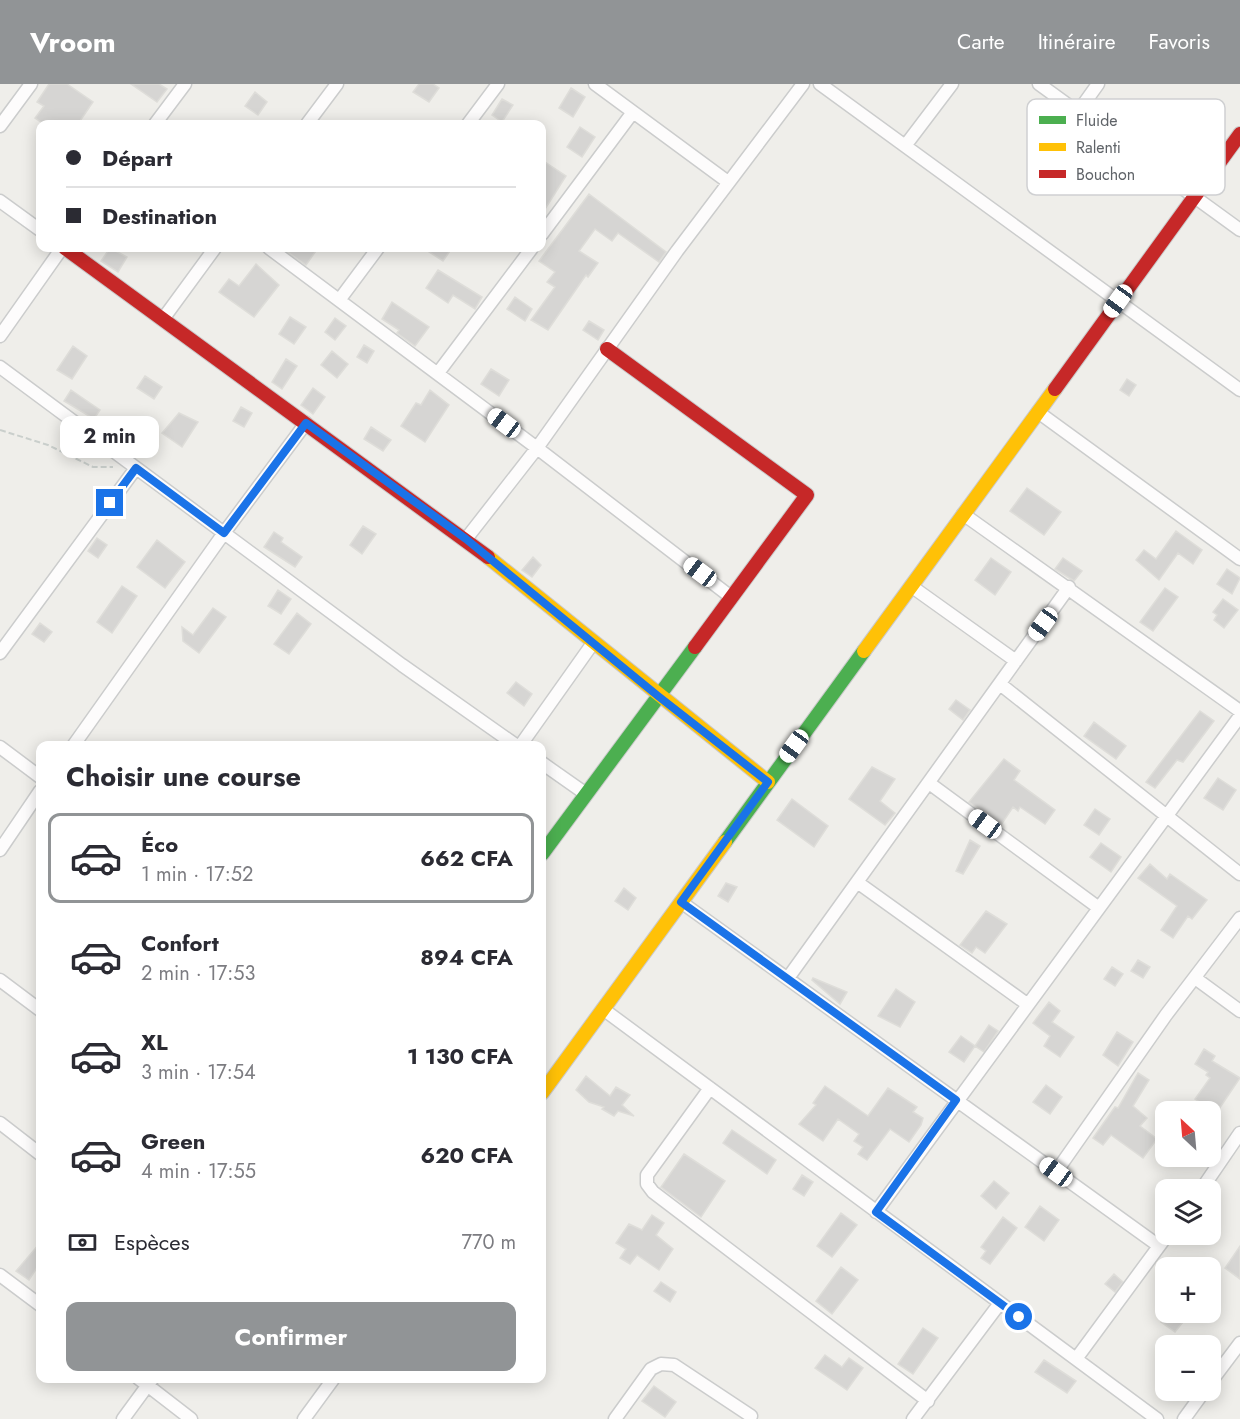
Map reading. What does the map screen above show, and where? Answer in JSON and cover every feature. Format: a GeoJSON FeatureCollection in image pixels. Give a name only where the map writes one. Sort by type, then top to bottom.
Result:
{"type":"FeatureCollection","features":[{"type":"Feature","properties":{"kind":"street"},"geometry":{"type":"LineString","coordinates":[[0,126],[31,84]]}},
{"type":"Feature","properties":{"kind":"street"},"geometry":{"type":"LineString","coordinates":[[158,120],[185,84]]}},
{"type":"Feature","properties":{"kind":"street"},"geometry":{"type":"LineString","coordinates":[[310,120],[337,84]]}},
{"type":"Feature","properties":{"kind":"street"},"geometry":{"type":"LineString","coordinates":[[471,120],[498,84]]}},
{"type":"Feature","properties":{"kind":"street"},"geometry":{"type":"LineString","coordinates":[[595,84],[728,182]]}},
{"type":"Feature","properties":{"kind":"street"},"geometry":{"type":"LineString","coordinates":[[466,539],[537,448],[728,182],[803,84]]}},
{"type":"Feature","properties":{"kind":"street"},"geometry":{"type":"LineString","coordinates":[[820,84],[1240,390]]}},
{"type":"Feature","properties":{"kind":"street"},"geometry":{"type":"LineString","coordinates":[[905,146],[952,84]]}},
{"type":"Feature","properties":{"kind":"street"},"geometry":{"type":"LineString","coordinates":[[1039,84],[1060,99]]}},
{"type":"Feature","properties":{"kind":"street"},"geometry":{"type":"LineString","coordinates":[[1087,99],[1098,84]]}},
{"type":"Feature","properties":{"kind":"street"},"geometry":{"type":"LineString","coordinates":[[546,229],[633,112]]}},
{"type":"Feature","properties":{"kind":"street"},"geometry":{"type":"LineString","coordinates":[[1225,155],[1240,134]]}},
{"type":"Feature","properties":{"kind":"street"},"geometry":{"type":"LineString","coordinates":[[1191,195],[1240,230]]}},
{"type":"Feature","properties":{"kind":"street"},"geometry":{"type":"LineString","coordinates":[[546,1087],[1194,197]]}},
{"type":"Feature","properties":{"kind":"street"},"geometry":{"type":"LineString","coordinates":[[0,201],[36,227]]}},
{"type":"Feature","properties":{"kind":"street"},"geometry":{"type":"LineString","coordinates":[[0,336],[60,252]]}},
{"type":"Feature","properties":{"kind":"street"},"geometry":{"type":"LineString","coordinates":[[69,252],[466,539],[592,643],[768,782]]}},
{"type":"Feature","properties":{"kind":"street"},"geometry":{"type":"LineString","coordinates":[[163,319],[212,252]]}},
{"type":"Feature","properties":{"kind":"street"},"geometry":{"type":"LineString","coordinates":[[274,252],[340,299],[731,597]]}},
{"type":"Feature","properties":{"kind":"street"},"geometry":{"type":"LineString","coordinates":[[340,299],[375,252]]}},
{"type":"Feature","properties":{"kind":"street"},"geometry":{"type":"LineString","coordinates":[[438,373],[529,252]]}},
{"type":"Feature","properties":{"kind":"street"},"geometry":{"type":"LineString","coordinates":[[546,849],[807,495],[607,349]]}},
{"type":"Feature","properties":{"kind":"street"},"geometry":{"type":"LineString","coordinates":[[0,367],[402,665],[512,741]]}},
{"type":"Feature","properties":{"kind":"street"},"geometry":{"type":"LineString","coordinates":[[1038,412],[1240,559]]}},
{"type":"Feature","properties":{"kind":"street"},"geometry":{"type":"LineString","coordinates":[[77,741],[224,533],[306,423]]}},
{"type":"Feature","properties":{"kind":"street"},"geometry":{"type":"LineString","coordinates":[[0,653],[136,468]]}},
{"type":"Feature","properties":{"kind":"street"},"geometry":{"type":"LineString","coordinates":[[963,514],[1069,587],[1240,711]]}},
{"type":"Feature","properties":{"kind":"street"},"geometry":{"type":"LineString","coordinates":[[911,586],[1016,661]]}},
{"type":"Feature","properties":{"kind":"street"},"geometry":{"type":"LineString","coordinates":[[788,978],[1069,587]]}},
{"type":"Feature","properties":{"kind":"street"},"geometry":{"type":"LineString","coordinates":[[523,741],[592,643]]}},
{"type":"Feature","properties":{"kind":"street"},"geometry":{"type":"LineString","coordinates":[[1000,684],[1240,874]]}},
{"type":"Feature","properties":{"kind":"street"},"geometry":{"type":"LineString","coordinates":[[876,1212],[1240,716]]}},
{"type":"Feature","properties":{"kind":"street"},"geometry":{"type":"LineString","coordinates":[[0,747],[36,774]]}},
{"type":"Feature","properties":{"kind":"street"},"geometry":{"type":"LineString","coordinates":[[546,766],[586,794]]}},
{"type":"Feature","properties":{"kind":"street"},"geometry":{"type":"LineString","coordinates":[[928,783],[1099,908]]}},
{"type":"Feature","properties":{"kind":"street"},"geometry":{"type":"LineString","coordinates":[[0,850],[36,798]]}},
{"type":"Feature","properties":{"kind":"street"},"geometry":{"type":"LineString","coordinates":[[857,882],[1027,1004]]}},
{"type":"Feature","properties":{"kind":"street"},"geometry":{"type":"LineString","coordinates":[[681,902],[1159,1246],[1076,1359]]}},
{"type":"Feature","properties":{"kind":"street"},"geometry":{"type":"LineString","coordinates":[[1056,1172],[1194,978],[1240,918]]}},
{"type":"Feature","properties":{"kind":"street"},"geometry":{"type":"LineString","coordinates":[[1194,978],[1240,1011]]}},
{"type":"Feature","properties":{"kind":"street"},"geometry":{"type":"LineString","coordinates":[[0,980],[36,1007]]}},
{"type":"Feature","properties":{"kind":"street"},"geometry":{"type":"LineString","coordinates":[[603,1009],[1157,1419]]}},
{"type":"Feature","properties":{"kind":"street"},"geometry":{"type":"LineString","coordinates":[[710,1088],[647,1175],[647,1184],[653,1192],[928,1401]]}},
{"type":"Feature","properties":{"kind":"street"},"geometry":{"type":"LineString","coordinates":[[0,1123],[36,1151]]}},
{"type":"Feature","properties":{"kind":"street"},"geometry":{"type":"LineString","coordinates":[[1209,1179],[1240,1133]]}},
{"type":"Feature","properties":{"kind":"street"},"geometry":{"type":"LineString","coordinates":[[0,1275],[36,1302]]}},
{"type":"Feature","properties":{"kind":"street"},"geometry":{"type":"LineString","coordinates":[[913,1419],[1000,1303]]}},
{"type":"Feature","properties":{"kind":"street"},"geometry":{"type":"LineString","coordinates":[[1221,1368],[1240,1343]]}},
{"type":"Feature","properties":{"kind":"street"},"geometry":{"type":"LineString","coordinates":[[615,1419],[651,1369],[661,1364],[674,1365],[752,1418]]}},
{"type":"Feature","properties":{"kind":"street"},"geometry":{"type":"LineString","coordinates":[[123,1419],[145,1383]]}},
{"type":"Feature","properties":{"kind":"street"},"geometry":{"type":"LineString","coordinates":[[148,1383],[191,1419]]}},
{"type":"Feature","properties":{"kind":"street"},"geometry":{"type":"LineString","coordinates":[[304,1419],[330,1383]]}},
{"type":"Feature","properties":{"kind":"street"},"geometry":{"type":"LineString","coordinates":[[1184,1419],[1197,1401]]}},
{"type":"Feature","properties":{"kind":"path"},"geometry":{"type":"LineString","coordinates":[[0,430],[48,445],[93,466],[136,468]]}},
{"type":"Feature","properties":{"kind":"building"},"geometry":{"type":"Polygon","coordinates":[[[49,84],[67,84],[93,102],[81,120],[38,120],[35,118],[44,106],[37,102],[49,84]]]}},
{"type":"Feature","properties":{"kind":"building"},"geometry":{"type":"Polygon","coordinates":[[[131,84],[159,84],[167,89],[157,102],[131,84]]]}},
{"type":"Feature","properties":{"kind":"building"},"geometry":{"type":"Polygon","coordinates":[[[419,84],[433,84],[439,88],[429,102],[413,92],[419,84]]]}},
{"type":"Feature","properties":{"kind":"building"},"geometry":{"type":"Polygon","coordinates":[[[571,88],[585,97],[573,117],[559,108],[571,88]]]}},
{"type":"Feature","properties":{"kind":"building"},"geometry":{"type":"Polygon","coordinates":[[[255,92],[267,102],[258,115],[245,106],[255,92]]]}},
{"type":"Feature","properties":{"kind":"building"},"geometry":{"type":"Polygon","coordinates":[[[502,99],[513,105],[503,120],[492,115],[502,99]]]}},
{"type":"Feature","properties":{"kind":"building"},"geometry":{"type":"Polygon","coordinates":[[[580,127],[595,137],[582,157],[567,147],[580,127]]]}},
{"type":"Feature","properties":{"kind":"building"},"geometry":{"type":"Polygon","coordinates":[[[546,163],[566,176],[546,208],[546,163]]]}},
{"type":"Feature","properties":{"kind":"building"},"geometry":{"type":"Polygon","coordinates":[[[589,194],[666,252],[659,262],[618,233],[612,241],[595,229],[579,251],[598,263],[588,277],[586,275],[548,330],[531,320],[555,287],[547,282],[555,272],[539,261],[589,194]]]}},
{"type":"Feature","properties":{"kind":"building"},"geometry":{"type":"Polygon","coordinates":[[[107,252],[118,252],[127,257],[118,272],[101,261],[107,252]]]}},
{"type":"Feature","properties":{"kind":"building"},"geometry":{"type":"Polygon","coordinates":[[[288,252],[315,252],[306,265],[288,252]]]}},
{"type":"Feature","properties":{"kind":"building"},"geometry":{"type":"Polygon","coordinates":[[[429,252],[449,252],[443,261],[429,252]]]}},
{"type":"Feature","properties":{"kind":"building"},"geometry":{"type":"Polygon","coordinates":[[[256,264],[279,285],[254,317],[219,292],[229,279],[239,286],[256,264]]]}},
{"type":"Feature","properties":{"kind":"building"},"geometry":{"type":"Polygon","coordinates":[[[438,270],[482,297],[475,309],[453,295],[448,303],[426,288],[438,270]]]}},
{"type":"Feature","properties":{"kind":"building"},"geometry":{"type":"Polygon","coordinates":[[[515,297],[532,309],[525,321],[507,309],[515,297]]]}},
{"type":"Feature","properties":{"kind":"building"},"geometry":{"type":"Polygon","coordinates":[[[392,302],[429,327],[415,346],[397,333],[399,330],[382,319],[392,302]]]}},
{"type":"Feature","properties":{"kind":"building"},"geometry":{"type":"Polygon","coordinates":[[[290,317],[306,327],[294,344],[279,334],[290,317]]]}},
{"type":"Feature","properties":{"kind":"building"},"geometry":{"type":"Polygon","coordinates":[[[335,318],[346,326],[335,340],[325,332],[335,318]]]}},
{"type":"Feature","properties":{"kind":"building"},"geometry":{"type":"Polygon","coordinates":[[[589,321],[604,330],[598,340],[583,330],[589,321]]]}},
{"type":"Feature","properties":{"kind":"building"},"geometry":{"type":"Polygon","coordinates":[[[364,345],[374,351],[367,363],[357,357],[364,345]]]}},
{"type":"Feature","properties":{"kind":"building"},"geometry":{"type":"Polygon","coordinates":[[[73,346],[87,356],[72,379],[57,370],[73,346]]]}},
{"type":"Feature","properties":{"kind":"building"},"geometry":{"type":"Polygon","coordinates":[[[332,351],[348,364],[337,378],[321,365],[332,351]]]}},
{"type":"Feature","properties":{"kind":"building"},"geometry":{"type":"Polygon","coordinates":[[[286,359],[297,366],[282,389],[272,382],[286,359]]]}},
{"type":"Feature","properties":{"kind":"building"},"geometry":{"type":"Polygon","coordinates":[[[491,369],[509,380],[499,396],[481,384],[491,369]]]}},
{"type":"Feature","properties":{"kind":"building"},"geometry":{"type":"Polygon","coordinates":[[[145,376],[162,387],[154,399],[137,388],[145,376]]]}},
{"type":"Feature","properties":{"kind":"building"},"geometry":{"type":"Polygon","coordinates":[[[1127,379],[1136,385],[1129,396],[1120,390],[1127,379]]]}},
{"type":"Feature","properties":{"kind":"building"},"geometry":{"type":"Polygon","coordinates":[[[313,388],[325,397],[313,414],[301,405],[313,388]]]}},
{"type":"Feature","properties":{"kind":"building"},"geometry":{"type":"Polygon","coordinates":[[[71,390],[100,410],[94,419],[64,401],[71,390]]]}},
{"type":"Feature","properties":{"kind":"building"},"geometry":{"type":"Polygon","coordinates":[[[430,390],[449,405],[425,442],[401,426],[416,403],[421,405],[430,390]]]}},
{"type":"Feature","properties":{"kind":"building"},"geometry":{"type":"Polygon","coordinates":[[[241,407],[252,413],[244,427],[233,421],[241,407]]]}},
{"type":"Feature","properties":{"kind":"building"},"geometry":{"type":"Polygon","coordinates":[[[179,413],[198,422],[182,447],[162,433],[179,413]]]}},
{"type":"Feature","properties":{"kind":"building"},"geometry":{"type":"Polygon","coordinates":[[[371,427],[391,440],[383,451],[364,439],[371,427]]]}},
{"type":"Feature","properties":{"kind":"building"},"geometry":{"type":"Polygon","coordinates":[[[1027,488],[1061,512],[1044,535],[1010,511],[1027,488]]]}},
{"type":"Feature","properties":{"kind":"building"},"geometry":{"type":"Polygon","coordinates":[[[363,526],[376,534],[362,554],[350,545],[363,526]]]}},
{"type":"Feature","properties":{"kind":"building"},"geometry":{"type":"Polygon","coordinates":[[[1176,531],[1202,550],[1193,564],[1178,553],[1159,580],[1136,560],[1144,550],[1156,559],[1176,531]]]}},
{"type":"Feature","properties":{"kind":"building"},"geometry":{"type":"Polygon","coordinates":[[[274,532],[283,538],[281,542],[302,557],[295,567],[264,547],[274,532]]]}},
{"type":"Feature","properties":{"kind":"building"},"geometry":{"type":"Polygon","coordinates":[[[97,538],[107,545],[98,558],[88,551],[97,538]]]}},
{"type":"Feature","properties":{"kind":"building"},"geometry":{"type":"Polygon","coordinates":[[[157,540],[185,562],[165,588],[137,567],[157,540]]]}},
{"type":"Feature","properties":{"kind":"building"},"geometry":{"type":"Polygon","coordinates":[[[533,557],[541,565],[532,577],[522,570],[533,557]]]}},
{"type":"Feature","properties":{"kind":"building"},"geometry":{"type":"Polygon","coordinates":[[[991,558],[1011,572],[995,595],[975,580],[991,558]]]}},
{"type":"Feature","properties":{"kind":"building"},"geometry":{"type":"Polygon","coordinates":[[[1063,558],[1082,571],[1074,581],[1055,569],[1063,558]]]}},
{"type":"Feature","properties":{"kind":"building"},"geometry":{"type":"Polygon","coordinates":[[[1227,569],[1240,578],[1232,594],[1217,584],[1227,569]]]}},
{"type":"Feature","properties":{"kind":"building"},"geometry":{"type":"Polygon","coordinates":[[[122,586],[137,596],[112,633],[97,622],[122,586]]]}},
{"type":"Feature","properties":{"kind":"building"},"geometry":{"type":"Polygon","coordinates":[[[1165,588],[1178,597],[1153,631],[1140,622],[1165,588]]]}},
{"type":"Feature","properties":{"kind":"building"},"geometry":{"type":"Polygon","coordinates":[[[278,590],[291,599],[281,614],[268,606],[278,590]]]}},
{"type":"Feature","properties":{"kind":"building"},"geometry":{"type":"Polygon","coordinates":[[[1223,599],[1238,610],[1224,628],[1214,620],[1217,615],[1213,612],[1223,599]]]}},
{"type":"Feature","properties":{"kind":"building"},"geometry":{"type":"Polygon","coordinates":[[[213,608],[226,617],[199,653],[183,641],[182,627],[193,635],[213,608]]]}},
{"type":"Feature","properties":{"kind":"building"},"geometry":{"type":"Polygon","coordinates":[[[297,613],[311,624],[289,654],[274,644],[297,613]]]}},
{"type":"Feature","properties":{"kind":"building"},"geometry":{"type":"Polygon","coordinates":[[[40,623],[52,632],[44,642],[32,634],[40,623]]]}},
{"type":"Feature","properties":{"kind":"building"},"geometry":{"type":"Polygon","coordinates":[[[516,682],[532,694],[524,706],[507,693],[516,682]]]}},
{"type":"Feature","properties":{"kind":"building"},"geometry":{"type":"Polygon","coordinates":[[[956,700],[970,710],[963,720],[949,709],[956,700]]]}},
{"type":"Feature","properties":{"kind":"building"},"geometry":{"type":"Polygon","coordinates":[[[1200,711],[1214,721],[1183,762],[1177,760],[1155,788],[1146,782],[1200,711]]]}},
{"type":"Feature","properties":{"kind":"building"},"geometry":{"type":"Polygon","coordinates":[[[1094,722],[1126,746],[1116,759],[1084,736],[1094,722]]]}},
{"type":"Feature","properties":{"kind":"building"},"geometry":{"type":"Polygon","coordinates":[[[1004,759],[1020,771],[1014,780],[1055,810],[1045,824],[1020,807],[1018,811],[1013,807],[1001,825],[969,802],[1004,759]]]}},
{"type":"Feature","properties":{"kind":"building"},"geometry":{"type":"Polygon","coordinates":[[[872,767],[895,779],[880,801],[895,813],[885,825],[849,799],[872,767]]]}},
{"type":"Feature","properties":{"kind":"building"},"geometry":{"type":"Polygon","coordinates":[[[1218,778],[1236,790],[1223,810],[1204,798],[1218,778]]]}},
{"type":"Feature","properties":{"kind":"building"},"geometry":{"type":"Polygon","coordinates":[[[792,799],[828,826],[814,847],[777,820],[792,799]]]}},
{"type":"Feature","properties":{"kind":"building"},"geometry":{"type":"Polygon","coordinates":[[[1095,809],[1110,819],[1099,835],[1084,825],[1095,809]]]}},
{"type":"Feature","properties":{"kind":"building"},"geometry":{"type":"Polygon","coordinates":[[[970,840],[980,846],[963,874],[956,871],[970,840]]]}},
{"type":"Feature","properties":{"kind":"building"},"geometry":{"type":"Polygon","coordinates":[[[1101,843],[1121,857],[1111,872],[1090,857],[1101,843]]]}},
{"type":"Feature","properties":{"kind":"building"},"geometry":{"type":"Polygon","coordinates":[[[1150,864],[1167,879],[1170,874],[1207,900],[1192,919],[1188,916],[1173,938],[1161,930],[1177,906],[1138,878],[1150,864]]]}},
{"type":"Feature","properties":{"kind":"building"},"geometry":{"type":"Polygon","coordinates":[[[726,883],[737,887],[728,902],[718,896],[726,883]]]}},
{"type":"Feature","properties":{"kind":"building"},"geometry":{"type":"Polygon","coordinates":[[[624,888],[636,898],[628,910],[615,901],[624,888]]]}},
{"type":"Feature","properties":{"kind":"building"},"geometry":{"type":"Polygon","coordinates":[[[986,911],[1007,924],[985,953],[976,947],[972,953],[960,945],[986,911]]]}},
{"type":"Feature","properties":{"kind":"building"},"geometry":{"type":"Polygon","coordinates":[[[1138,960],[1150,967],[1143,978],[1131,971],[1138,960]]]}},
{"type":"Feature","properties":{"kind":"building"},"geometry":{"type":"Polygon","coordinates":[[[1112,967],[1123,974],[1115,986],[1104,979],[1112,967]]]}},
{"type":"Feature","properties":{"kind":"building"},"geometry":{"type":"Polygon","coordinates":[[[813,978],[847,992],[840,1004],[812,980],[813,978]]]}},
{"type":"Feature","properties":{"kind":"building"},"geometry":{"type":"Polygon","coordinates":[[[896,989],[915,1002],[900,1027],[878,1016],[896,989]]]}},
{"type":"Feature","properties":{"kind":"building"},"geometry":{"type":"Polygon","coordinates":[[[1049,1002],[1060,1011],[1052,1022],[1074,1037],[1060,1057],[1044,1046],[1050,1036],[1033,1023],[1049,1002]]]}},
{"type":"Feature","properties":{"kind":"building"},"geometry":{"type":"Polygon","coordinates":[[[989,1025],[998,1031],[984,1052],[975,1046],[989,1025]]]}},
{"type":"Feature","properties":{"kind":"building"},"geometry":{"type":"Polygon","coordinates":[[[1117,1032],[1133,1042],[1118,1066],[1103,1055],[1117,1032]]]}},
{"type":"Feature","properties":{"kind":"building"},"geometry":{"type":"Polygon","coordinates":[[[961,1036],[975,1046],[964,1062],[949,1052],[961,1036]]]}},
{"type":"Feature","properties":{"kind":"building"},"geometry":{"type":"Polygon","coordinates":[[[1204,1049],[1215,1056],[1212,1061],[1240,1078],[1221,1106],[1221,1101],[1195,1099],[1210,1078],[1206,1075],[1208,1072],[1195,1064],[1204,1049]]]}},
{"type":"Feature","properties":{"kind":"building"},"geometry":{"type":"Polygon","coordinates":[[[1138,1073],[1149,1080],[1133,1106],[1147,1118],[1140,1126],[1155,1137],[1155,1142],[1143,1158],[1111,1135],[1103,1145],[1093,1138],[1115,1107],[1118,1108],[1138,1073]]]}},
{"type":"Feature","properties":{"kind":"building"},"geometry":{"type":"Polygon","coordinates":[[[586,1076],[610,1096],[616,1087],[630,1095],[622,1105],[634,1116],[618,1111],[614,1116],[602,1109],[604,1107],[589,1102],[576,1090],[586,1076]]]}},
{"type":"Feature","properties":{"kind":"building"},"geometry":{"type":"Polygon","coordinates":[[[1046,1085],[1062,1097],[1050,1114],[1033,1102],[1046,1085]]]}},
{"type":"Feature","properties":{"kind":"building"},"geometry":{"type":"Polygon","coordinates":[[[825,1086],[868,1116],[888,1088],[917,1107],[913,1112],[923,1118],[921,1125],[909,1142],[890,1129],[867,1160],[858,1154],[863,1147],[854,1141],[859,1134],[838,1119],[823,1141],[799,1124],[816,1105],[813,1103],[825,1086]]]}},
{"type":"Feature","properties":{"kind":"building"},"geometry":{"type":"Polygon","coordinates":[[[732,1130],[776,1160],[767,1174],[723,1143],[732,1130]]]}},
{"type":"Feature","properties":{"kind":"building"},"geometry":{"type":"Polygon","coordinates":[[[684,1154],[725,1181],[701,1217],[661,1187],[684,1154]]]}},
{"type":"Feature","properties":{"kind":"building"},"geometry":{"type":"Polygon","coordinates":[[[802,1175],[813,1182],[804,1196],[793,1189],[802,1175]]]}},
{"type":"Feature","properties":{"kind":"building"},"geometry":{"type":"Polygon","coordinates":[[[994,1181],[1009,1193],[996,1209],[981,1196],[994,1181]]]}},
{"type":"Feature","properties":{"kind":"building"},"geometry":{"type":"Polygon","coordinates":[[[1040,1206],[1059,1220],[1044,1241],[1025,1227],[1040,1206]]]}},
{"type":"Feature","properties":{"kind":"building"},"geometry":{"type":"Polygon","coordinates":[[[841,1213],[857,1225],[832,1257],[817,1246],[841,1213]]]}},
{"type":"Feature","properties":{"kind":"building"},"geometry":{"type":"Polygon","coordinates":[[[652,1215],[664,1223],[656,1235],[673,1249],[659,1270],[637,1255],[630,1264],[620,1258],[626,1249],[616,1243],[629,1224],[642,1230],[652,1215]]]}},
{"type":"Feature","properties":{"kind":"building"},"geometry":{"type":"Polygon","coordinates":[[[1003,1217],[1017,1228],[990,1264],[981,1258],[986,1251],[981,1247],[1003,1217]]]}},
{"type":"Feature","properties":{"kind":"building"},"geometry":{"type":"Polygon","coordinates":[[[1240,1246],[1240,1279],[1225,1268],[1240,1246]]]}},
{"type":"Feature","properties":{"kind":"building"},"geometry":{"type":"Polygon","coordinates":[[[36,1248],[36,1269],[29,1280],[16,1271],[36,1248]]]}},
{"type":"Feature","properties":{"kind":"building"},"geometry":{"type":"Polygon","coordinates":[[[841,1267],[858,1280],[832,1314],[816,1301],[841,1267]]]}},
{"type":"Feature","properties":{"kind":"building"},"geometry":{"type":"Polygon","coordinates":[[[1114,1274],[1123,1282],[1115,1292],[1105,1284],[1114,1274]]]}},
{"type":"Feature","properties":{"kind":"building"},"geometry":{"type":"Polygon","coordinates":[[[661,1282],[676,1292],[670,1302],[654,1291],[661,1282]]]}},
{"type":"Feature","properties":{"kind":"building"},"geometry":{"type":"Polygon","coordinates":[[[1162,1323],[1182,1323],[1175,1332],[1162,1323]]]}},
{"type":"Feature","properties":{"kind":"building"},"geometry":{"type":"Polygon","coordinates":[[[923,1328],[938,1338],[913,1374],[898,1364],[923,1328]]]}},
{"type":"Feature","properties":{"kind":"building"},"geometry":{"type":"Polygon","coordinates":[[[825,1355],[842,1367],[849,1358],[863,1368],[847,1390],[815,1368],[825,1355]]]}},
{"type":"Feature","properties":{"kind":"building"},"geometry":{"type":"Polygon","coordinates":[[[1044,1360],[1076,1381],[1067,1393],[1035,1372],[1044,1360]]]}},
{"type":"Feature","properties":{"kind":"building"},"geometry":{"type":"Polygon","coordinates":[[[654,1386],[676,1402],[665,1417],[642,1401],[654,1386]]]}},
{"type":"Feature","properties":{"kind":"traffic: fast"},"geometry":{"type":"LineString","coordinates":[[546,849],[695,647]]}},
{"type":"Feature","properties":{"kind":"traffic: fast"},"geometry":{"type":"LineString","coordinates":[[725,842],[864,651]]}},
{"type":"Feature","properties":{"kind":"traffic: slow"},"geometry":{"type":"LineString","coordinates":[[864,651],[1055,389]]}},
{"type":"Feature","properties":{"kind":"traffic: slow"},"geometry":{"type":"LineString","coordinates":[[488,557],[768,782]]}},
{"type":"Feature","properties":{"kind":"traffic: slow"},"geometry":{"type":"LineString","coordinates":[[546,1088],[725,842]]}},
{"type":"Feature","properties":{"kind":"traffic: jam"},"geometry":{"type":"LineString","coordinates":[[1225,155],[1240,134]]}},
{"type":"Feature","properties":{"kind":"traffic: jam"},"geometry":{"type":"LineString","coordinates":[[1055,389],[1196,195]]}},
{"type":"Feature","properties":{"kind":"traffic: jam"},"geometry":{"type":"LineString","coordinates":[[70,252],[488,557]]}},
{"type":"Feature","properties":{"kind":"traffic: jam"},"geometry":{"type":"LineString","coordinates":[[607,349],[807,495],[695,647]]}},
{"type":"Feature","properties":{"kind":"route"},"geometry":{"type":"LineString","coordinates":[[110,503],[136,468],[224,533],[306,423],[466,539],[658,696],[768,782],[681,902],[956,1100],[876,1212],[1019,1317]]}}]}
